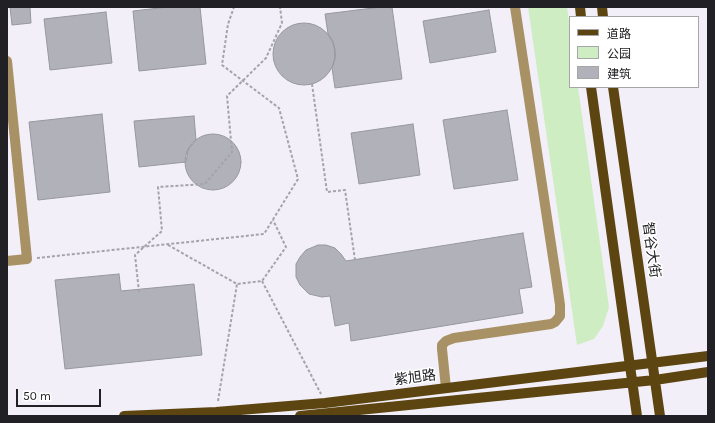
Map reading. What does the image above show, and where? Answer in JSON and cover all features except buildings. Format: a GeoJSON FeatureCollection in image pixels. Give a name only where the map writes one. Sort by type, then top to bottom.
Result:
{"type":"FeatureCollection","features":[{"type":"Feature","properties":{"kind":"main road"},"geometry":{"type":"LineString","coordinates":[[591,88],[637,416]]}},
{"type":"Feature","properties":{"kind":"main road","name":"智谷大街"},"geometry":{"type":"LineString","coordinates":[[614,88],[660,416]]}},
{"type":"Feature","properties":{"kind":"main road","name":"紫旭路"},"geometry":{"type":"LineString","coordinates":[[124,416],[216,412],[325,403],[708,356]]}},
{"type":"Feature","properties":{"kind":"main road","name":"紫旭路"},"geometry":{"type":"LineString","coordinates":[[300,416],[655,380],[708,372]]}},
{"type":"Feature","properties":{"kind":"lane"},"geometry":{"type":"LineString","coordinates":[[446,388],[442,345],[446,341],[454,338],[551,324],[560,316],[556,277],[515,7]]}},
{"type":"Feature","properties":{"kind":"lane"},"geometry":{"type":"LineString","coordinates":[[7,61],[27,259],[7,261]]}},
{"type":"Feature","properties":{"kind":"path"},"geometry":{"type":"LineString","coordinates":[[27,259],[264,234],[298,179],[279,108],[222,65],[228,24],[234,7]]}},
{"type":"Feature","properties":{"kind":"path"},"geometry":{"type":"LineString","coordinates":[[139,292],[135,255],[162,231],[158,187],[205,184],[232,152],[227,96],[266,58],[282,22],[280,7]]}},
{"type":"Feature","properties":{"kind":"path"},"geometry":{"type":"LineString","coordinates":[[312,84],[327,192],[345,190],[355,260]]}},
{"type":"Feature","properties":{"kind":"path"},"geometry":{"type":"LineString","coordinates":[[262,282],[286,247],[273,220]]}},
{"type":"Feature","properties":{"kind":"path"},"geometry":{"type":"LineString","coordinates":[[168,244],[237,284],[262,282]]}},
{"type":"Feature","properties":{"kind":"path"},"geometry":{"type":"LineString","coordinates":[[262,282],[325,403]]}},
{"type":"Feature","properties":{"kind":"path"},"geometry":{"type":"LineString","coordinates":[[216,412],[237,284]]}},
{"type":"Feature","properties":{"kind":"green space"},"geometry":{"type":"Polygon","coordinates":[[[528,7],[567,7],[569,22],[569,88],[578,88],[609,307],[603,326],[594,339],[577,345],[528,7]]]}}]}
